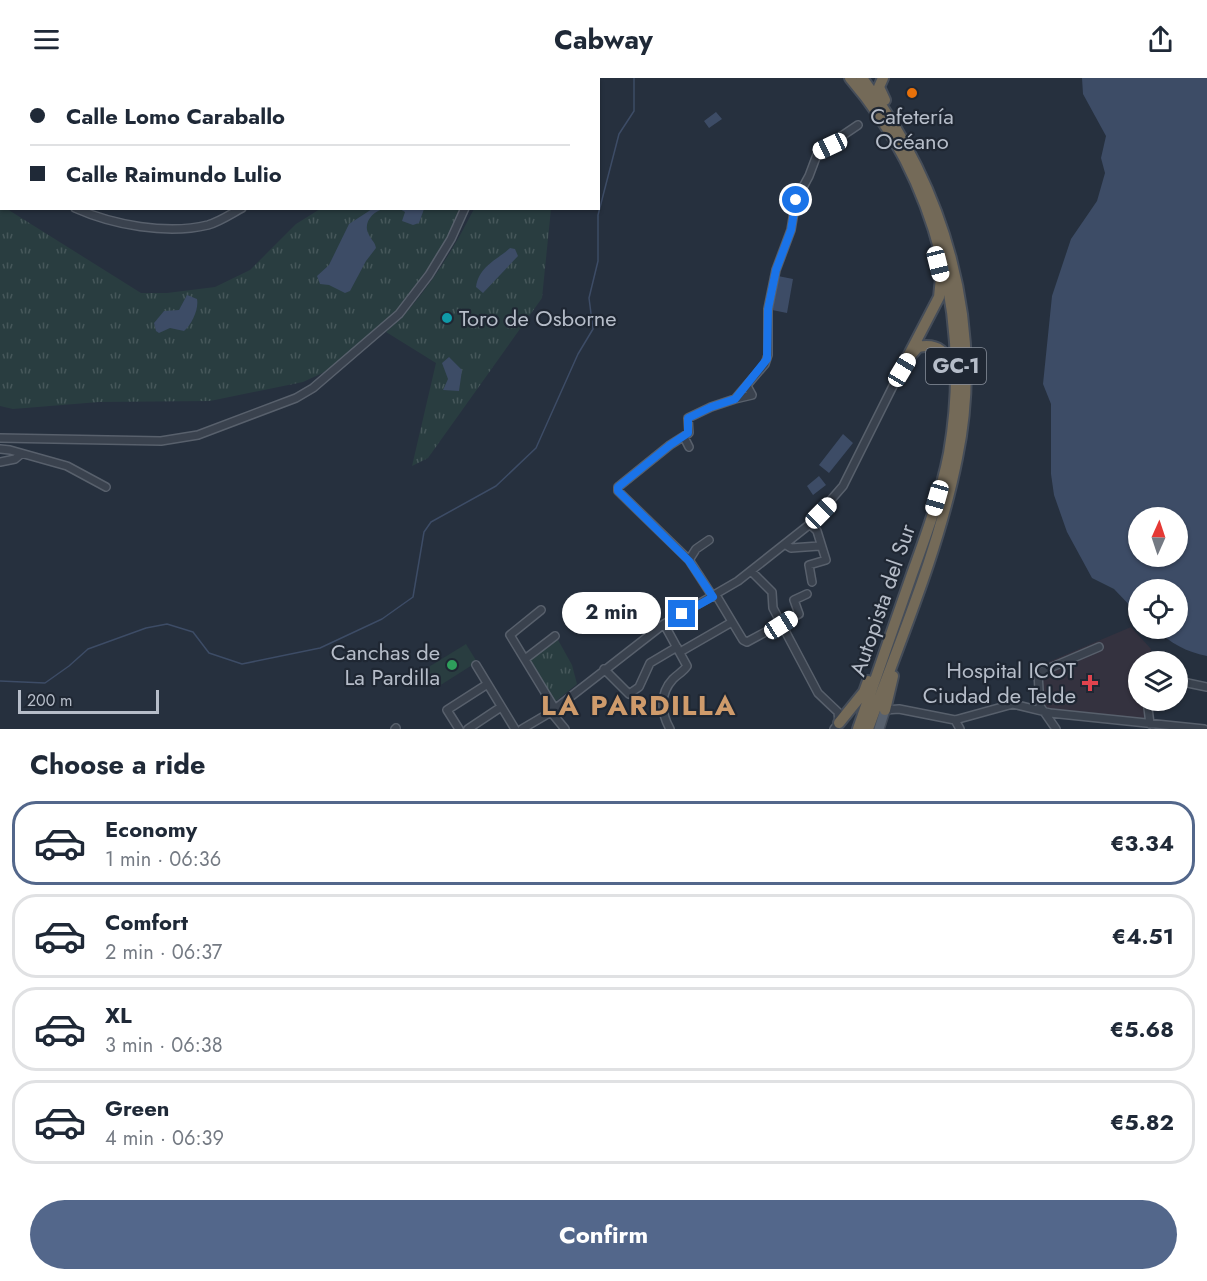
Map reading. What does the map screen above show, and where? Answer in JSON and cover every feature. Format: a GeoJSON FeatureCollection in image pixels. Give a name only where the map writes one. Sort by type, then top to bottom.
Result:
{"type":"FeatureCollection","features":[{"type":"Feature","properties":{"kind":"highway","name":"Autopista del Sur"},"geometry":{"type":"LineString","coordinates":[[850,78],[887,130],[905,161],[929,214],[951,300],[956,366],[949,454],[936,520],[858,729]]}},
{"type":"Feature","properties":{"kind":"highway","name":"Autopista del Sur"},"geometry":{"type":"LineString","coordinates":[[862,78],[894,122],[915,159],[938,212],[960,299],[966,366],[958,455],[868,729]]}},
{"type":"Feature","properties":{"kind":"highway"},"geometry":{"type":"LineString","coordinates":[[883,78],[880,91],[892,110],[894,122]]}},
{"type":"Feature","properties":{"kind":"highway"},"geometry":{"type":"LineString","coordinates":[[902,370],[942,287],[929,231],[929,214]]}},
{"type":"Feature","properties":{"kind":"highway"},"geometry":{"type":"LineString","coordinates":[[902,370],[918,347],[937,347],[945,352],[951,371],[950,392],[954,406]]}},
{"type":"Feature","properties":{"kind":"highway"},"geometry":{"type":"LineString","coordinates":[[885,710],[892,680],[926,578],[936,520]]}},
{"type":"Feature","properties":{"kind":"highway"},"geometry":{"type":"LineString","coordinates":[[836,726],[864,692],[909,571],[936,520]]}},
{"type":"Feature","properties":{"kind":"main road"},"geometry":{"type":"LineString","coordinates":[[879,729],[885,710]]}},
{"type":"Feature","properties":{"kind":"street"},"geometry":{"type":"LineString","coordinates":[[807,594],[794,600],[799,614],[744,642],[715,596],[689,561],[618,491],[618,487],[661,452],[684,437],[688,433],[688,418],[711,407],[752,395],[747,386],[767,359],[768,309],[776,270],[791,230],[796,200],[809,176],[818,152],[858,125]]}},
{"type":"Feature","properties":{"kind":"street"},"geometry":{"type":"LineString","coordinates":[[80,210],[116,224],[168,228],[208,225],[238,210]]}},
{"type":"Feature","properties":{"kind":"street"},"geometry":{"type":"LineString","coordinates":[[0,438],[160,441],[178,439],[198,435],[296,398],[313,388],[399,314],[446,248],[464,210]]}},
{"type":"Feature","properties":{"kind":"street"},"geometry":{"type":"LineString","coordinates":[[522,729],[553,711],[664,624],[715,596],[751,571],[810,524],[843,486],[902,370]]}},
{"type":"Feature","properties":{"kind":"street"},"geometry":{"type":"LineString","coordinates":[[684,437],[688,447]]}},
{"type":"Feature","properties":{"kind":"street"},"geometry":{"type":"LineString","coordinates":[[0,449],[68,466],[106,487]]}},
{"type":"Feature","properties":{"kind":"street"},"geometry":{"type":"LineString","coordinates":[[0,462],[15,459],[21,454]]}},
{"type":"Feature","properties":{"kind":"street"},"geometry":{"type":"LineString","coordinates":[[810,524],[817,531],[819,546]]}},
{"type":"Feature","properties":{"kind":"street"},"geometry":{"type":"LineString","coordinates":[[689,561],[696,549],[709,540]]}},
{"type":"Feature","properties":{"kind":"street"},"geometry":{"type":"LineString","coordinates":[[786,545],[791,548],[823,547],[826,560],[809,565],[812,582]]}},
{"type":"Feature","properties":{"kind":"street"},"geometry":{"type":"LineString","coordinates":[[751,571],[772,592],[773,608],[781,625],[822,698],[837,708],[836,726]]}},
{"type":"Feature","properties":{"kind":"street"},"geometry":{"type":"LineString","coordinates":[[541,610],[510,635],[565,729]]}},
{"type":"Feature","properties":{"kind":"street"},"geometry":{"type":"LineString","coordinates":[[604,669],[629,694],[639,687],[650,663],[732,622]]}},
{"type":"Feature","properties":{"kind":"street"},"geometry":{"type":"LineString","coordinates":[[664,624],[687,666],[673,679],[663,698],[662,710],[670,729]]}},
{"type":"Feature","properties":{"kind":"street"},"geometry":{"type":"LineString","coordinates":[[525,659],[555,636]]}},
{"type":"Feature","properties":{"kind":"street"},"geometry":{"type":"LineString","coordinates":[[1056,729],[1040,705],[1038,673],[1100,647]]}},
{"type":"Feature","properties":{"kind":"street"},"geometry":{"type":"LineString","coordinates":[[476,665],[486,685],[515,729]]}},
{"type":"Feature","properties":{"kind":"street"},"geometry":{"type":"LineString","coordinates":[[1188,683],[1207,687]]}},
{"type":"Feature","properties":{"kind":"street"},"geometry":{"type":"LineString","coordinates":[[459,729],[447,710],[486,685]]}},
{"type":"Feature","properties":{"kind":"street"},"geometry":{"type":"LineString","coordinates":[[889,697],[890,703],[899,709]]}},
{"type":"Feature","properties":{"kind":"street"},"geometry":{"type":"LineString","coordinates":[[885,710],[899,709],[955,720],[1005,704],[1043,711],[1204,729]]}},
{"type":"Feature","properties":{"kind":"street"},"geometry":{"type":"LineString","coordinates":[[468,729],[501,707]]}},
{"type":"Feature","properties":{"kind":"street"},"geometry":{"type":"LineString","coordinates":[[1148,711],[1150,724]]}},
{"type":"Feature","properties":{"kind":"street"},"geometry":{"type":"LineString","coordinates":[[955,720],[960,729]]}},
{"type":"Feature","properties":{"kind":"shaded area","name":"Hospital ICOT Ciudad de Telde"},"geometry":{"type":"Polygon","coordinates":[[[1128,628],[1128,639],[1142,639],[1151,649],[1151,651],[1128,651],[1128,711],[1146,711],[1147,720],[1046,709],[1039,666],[1128,628]]]}},
{"type":"Feature","properties":{"kind":"green space"},"geometry":{"type":"Polygon","coordinates":[[[0,210],[9,210],[141,293],[167,293],[215,287],[250,270],[296,224],[318,210],[461,210],[445,245],[396,311],[327,371],[303,382],[210,401],[99,402],[13,409],[0,406],[0,210]]]}},
{"type":"Feature","properties":{"kind":"green space"},"geometry":{"type":"Polygon","coordinates":[[[473,210],[551,210],[542,298],[428,458],[412,466],[436,363],[386,332],[400,319],[436,275],[473,210]]]}},
{"type":"Feature","properties":{"kind":"green space"},"geometry":{"type":"Polygon","coordinates":[[[557,638],[572,665],[577,684],[556,701],[552,700],[530,663],[531,659],[557,638]]]}},
{"type":"Feature","properties":{"kind":"green space","name":"Canchas de La Pardilla"},"geometry":{"type":"Polygon","coordinates":[[[466,644],[477,662],[436,688],[427,668],[466,644]]]}},
{"type":"Feature","properties":{"kind":"water"},"geometry":{"type":"Polygon","coordinates":[[[1082,78],[1207,78],[1207,656],[1192,652],[1167,639],[1188,639],[1188,579],[1128,579],[1128,604],[1114,589],[1092,578],[1067,532],[1054,495],[1051,474],[1051,404],[1043,384],[1052,296],[1071,239],[1097,201],[1105,173],[1101,158],[1106,136],[1083,94],[1082,78]]]}},
{"type":"Feature","properties":{"kind":"water"},"geometry":{"type":"Polygon","coordinates":[[[716,112],[722,119],[709,128],[704,121],[716,112]]]}},
{"type":"Feature","properties":{"kind":"water"},"geometry":{"type":"Polygon","coordinates":[[[370,210],[380,210],[370,218],[367,226],[367,231],[376,248],[366,261],[350,291],[345,293],[329,285],[320,284],[317,276],[329,265],[349,224],[370,210]]]}},
{"type":"Feature","properties":{"kind":"water"},"geometry":{"type":"Polygon","coordinates":[[[402,210],[424,210],[419,223],[413,225],[402,221],[405,212],[402,210]]]}},
{"type":"Feature","properties":{"kind":"water"},"geometry":{"type":"Polygon","coordinates":[[[510,248],[515,249],[518,256],[483,293],[476,287],[481,274],[489,264],[510,248]]]}},
{"type":"Feature","properties":{"kind":"water"},"geometry":{"type":"Polygon","coordinates":[[[778,276],[793,279],[787,313],[772,310],[778,276]]]}},
{"type":"Feature","properties":{"kind":"water"},"geometry":{"type":"Polygon","coordinates":[[[187,295],[197,299],[197,307],[187,328],[184,331],[170,328],[159,333],[156,331],[154,323],[164,311],[179,310],[187,295]]]}},
{"type":"Feature","properties":{"kind":"water"},"geometry":{"type":"Polygon","coordinates":[[[449,357],[462,370],[459,391],[443,390],[448,379],[442,363],[449,357]]]}},
{"type":"Feature","properties":{"kind":"water"},"geometry":{"type":"Polygon","coordinates":[[[843,434],[853,443],[829,473],[819,465],[843,434]]]}},
{"type":"Feature","properties":{"kind":"water"},"geometry":{"type":"Polygon","coordinates":[[[819,476],[826,485],[813,495],[807,486],[819,476]]]}},
{"type":"Feature","properties":{"kind":"waterway"},"geometry":{"type":"LineString","coordinates":[[600,207],[619,134],[634,111],[634,78]]}},
{"type":"Feature","properties":{"kind":"waterway"},"geometry":{"type":"LineString","coordinates":[[0,681],[45,683],[88,649],[146,628],[167,624],[193,632],[209,653],[242,664],[320,648],[382,619],[413,597],[424,532],[431,522],[496,486],[536,448],[578,354],[593,329],[589,298],[598,261],[599,210]]}},
{"type":"Feature","properties":{"kind":"place","name":"Cafetería Océano"},"geometry":{"type":"Point","coordinates":[912,93]}},
{"type":"Feature","properties":{"kind":"place","name":"Toro de Osborne"},"geometry":{"type":"Point","coordinates":[447,318]}},
{"type":"Feature","properties":{"kind":"place","name":"Canchas de La Pardilla"},"geometry":{"type":"Point","coordinates":[452,665]}},
{"type":"Feature","properties":{"kind":"place","name":"Hospital ICOT Ciudad de Telde"},"geometry":{"type":"Point","coordinates":[1090,683]}},
{"type":"Feature","properties":{"kind":"district","name":"LA PARDILLA"},"geometry":{"type":"Point","coordinates":[639,705]}},
{"type":"Feature","properties":{"kind":"route"},"geometry":{"type":"LineString","coordinates":[[682,614],[713,597],[689,561],[618,491],[618,487],[670,445],[684,437],[688,433],[686,426],[688,418],[735,399],[765,364],[768,355],[768,309],[776,270],[791,230],[796,200]]}}]}
